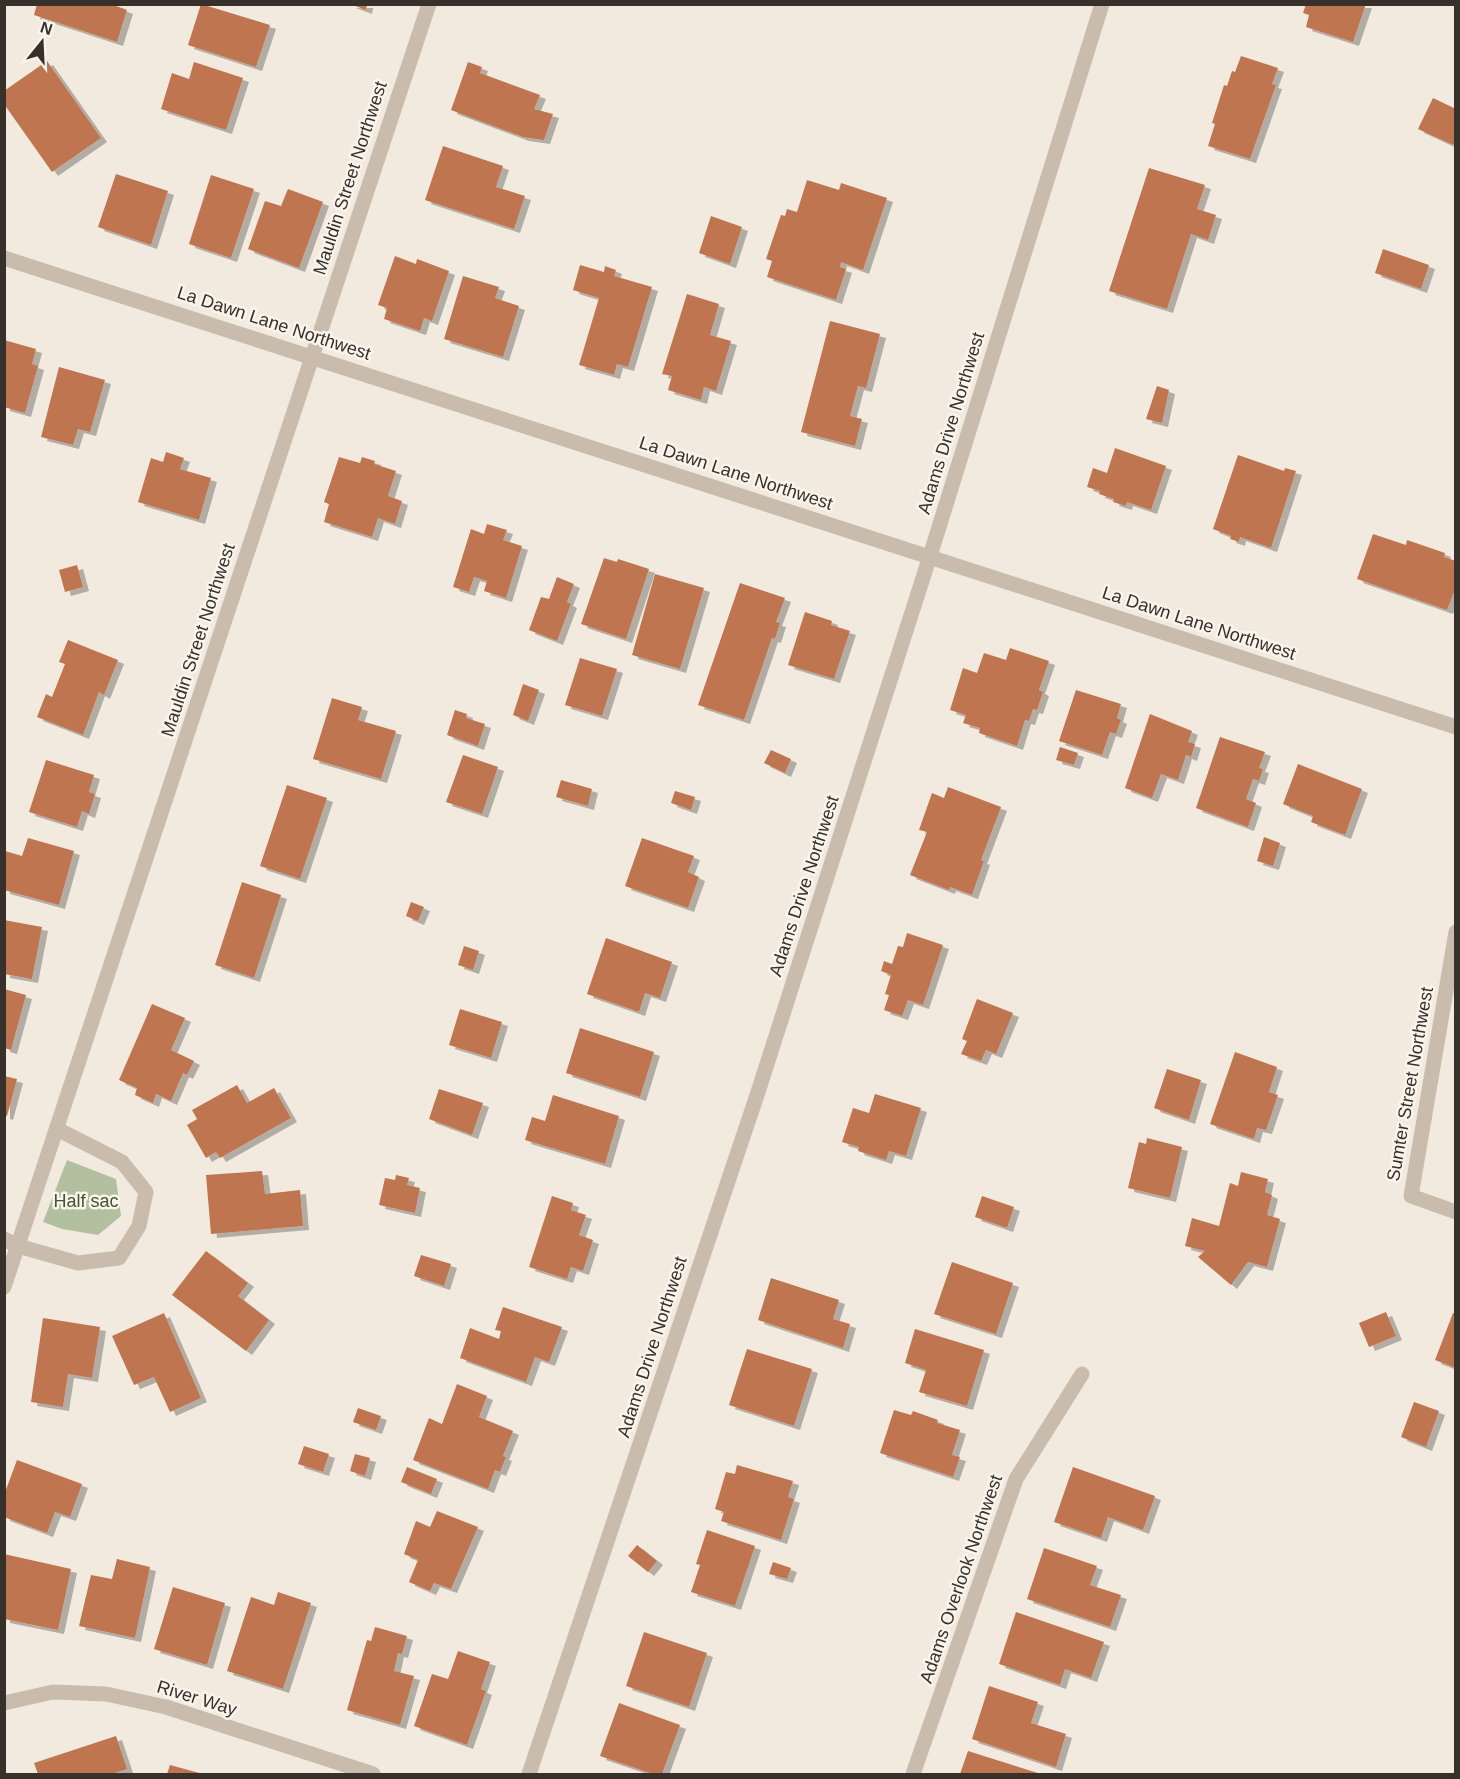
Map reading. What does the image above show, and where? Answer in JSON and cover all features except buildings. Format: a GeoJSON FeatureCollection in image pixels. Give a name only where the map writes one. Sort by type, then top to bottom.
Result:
{"type":"FeatureCollection","features":[{"type":"Feature","properties":{"kind":"street","name":"Mauldin Street Northwest"},"geometry":{"type":"LineString","coordinates":[[4,1287],[11,1242],[57,1129],[429,4]]}},
{"type":"Feature","properties":{"kind":"street","name":"Adams Drive Northwest"},"geometry":{"type":"LineString","coordinates":[[529,1774],[758,1092],[930,556],[1102,4]]}},
{"type":"Feature","properties":{"kind":"street","name":"La Dawn Lane Northwest"},"geometry":{"type":"LineString","coordinates":[[4,258],[1455,727]]}},
{"type":"Feature","properties":{"kind":"street","name":"Sumter Street Northwest"},"geometry":{"type":"LineString","coordinates":[[1455,932],[1411,1197],[1455,1212]]}},
{"type":"Feature","properties":{"kind":"street"},"geometry":{"type":"LineString","coordinates":[[11,1242],[78,1263],[119,1258],[139,1226],[146,1192],[122,1162],[57,1129]]}},
{"type":"Feature","properties":{"kind":"street","name":"Adams Overlook Northwest"},"geometry":{"type":"LineString","coordinates":[[913,1774],[1016,1479],[1082,1374]]}},
{"type":"Feature","properties":{"kind":"street","name":"River Way"},"geometry":{"type":"LineString","coordinates":[[4,1703],[53,1692],[106,1694],[166,1707],[373,1774]]}},
{"type":"Feature","properties":{"kind":"green space","name":"Half sac"},"geometry":{"type":"Polygon","coordinates":[[[67,1160],[116,1179],[121,1216],[98,1235],[62,1229],[43,1222],[67,1160]]]}}]}
